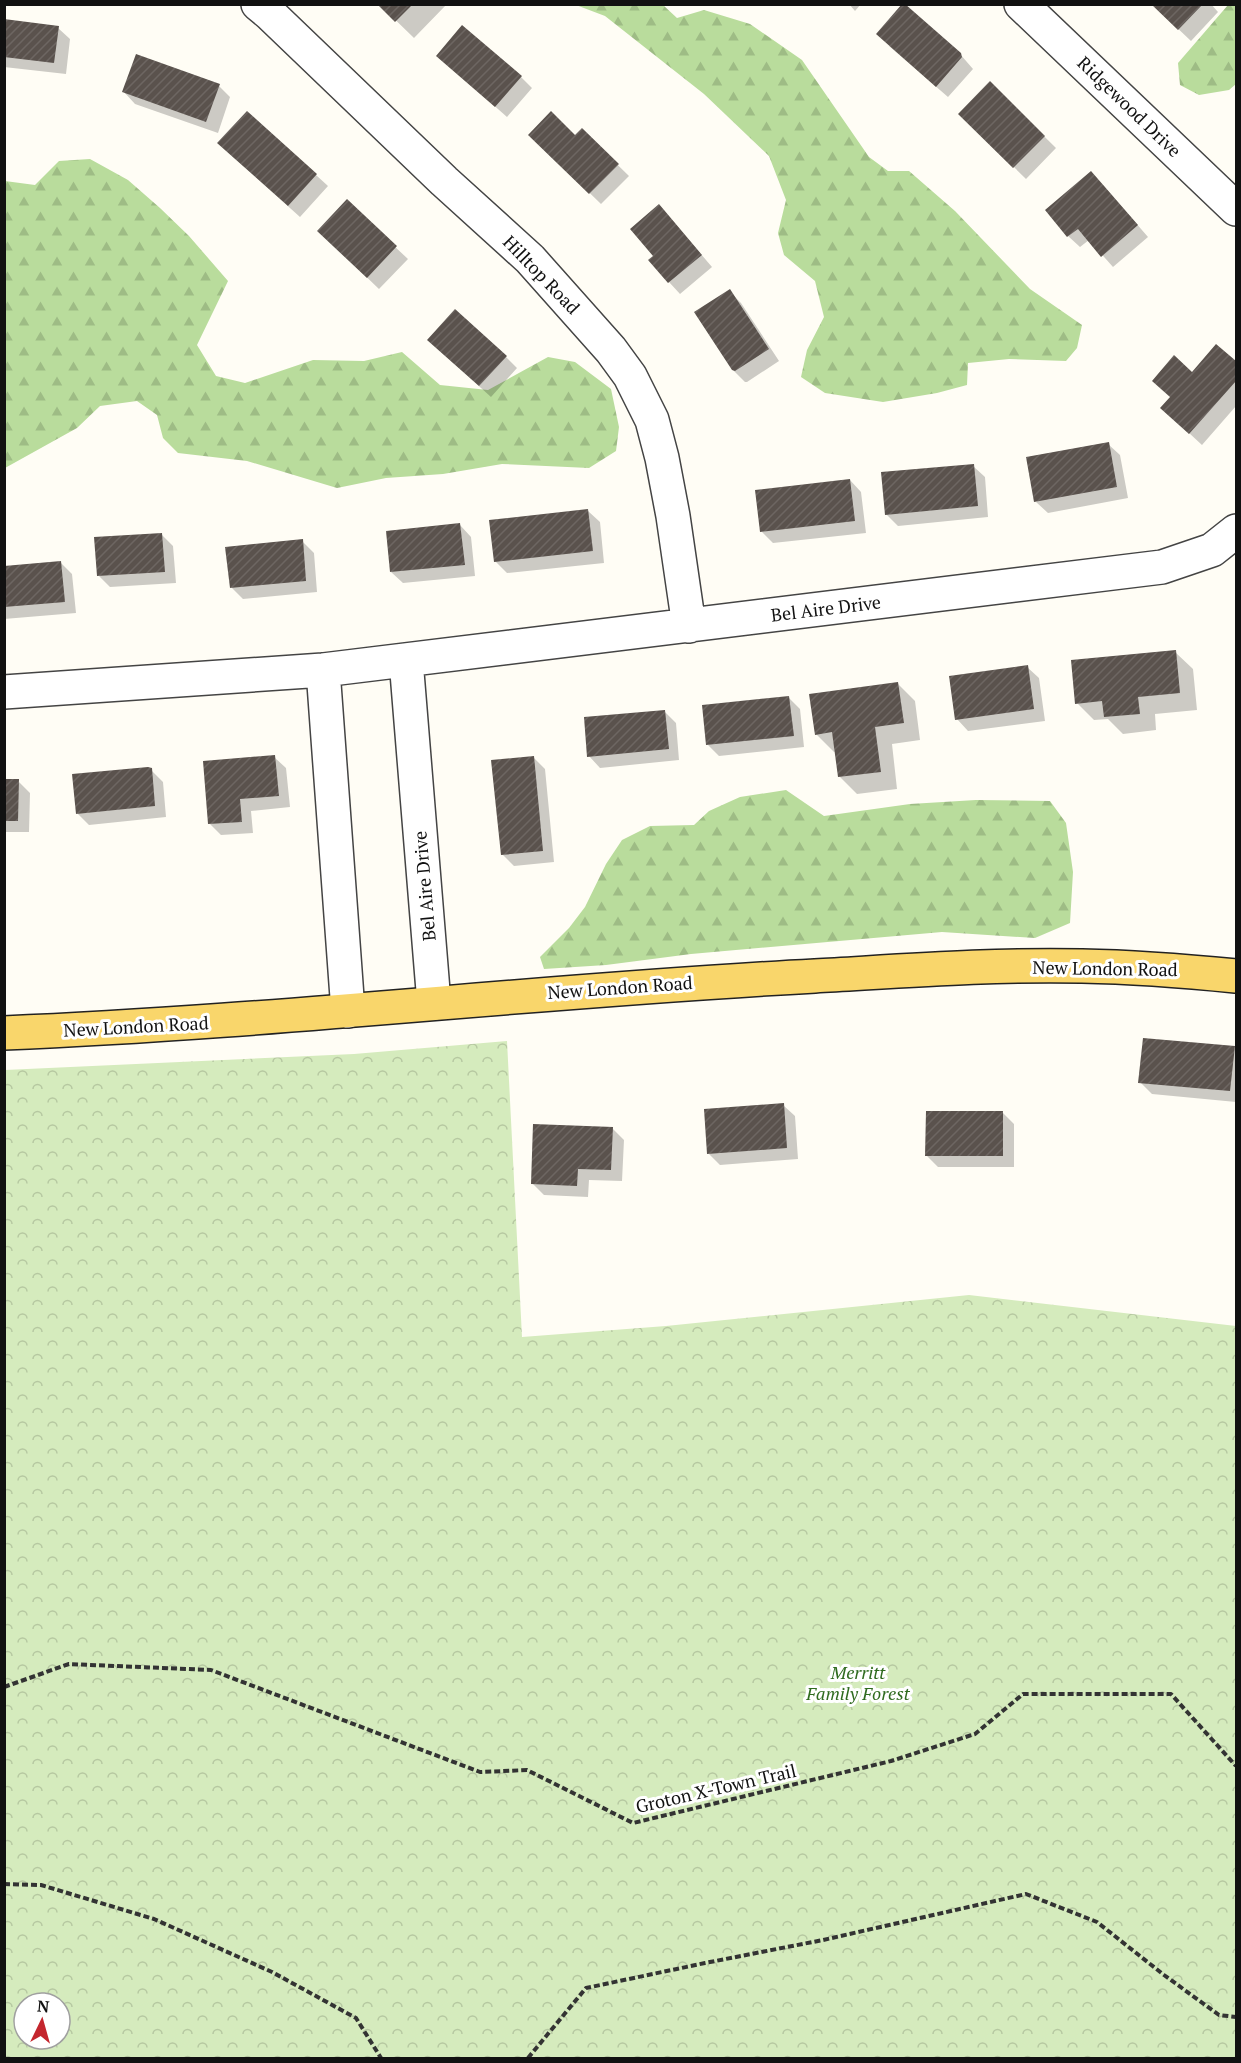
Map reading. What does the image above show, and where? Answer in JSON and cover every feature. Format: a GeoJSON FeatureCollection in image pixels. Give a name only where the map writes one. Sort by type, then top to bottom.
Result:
{"type":"FeatureCollection","features":[{"type":"Feature","properties":{"kind":"main road","name":"New London Road"},"geometry":{"type":"LineString","coordinates":[[4,1033],[137,1028],[682,983],[960,968],[1080,966],[1180,970],[1236,976]]}},
{"type":"Feature","properties":{"kind":"street","name":"Hilltop Road"},"geometry":{"type":"LineString","coordinates":[[258,4],[444,181],[530,259],[630,376],[652,420],[662,458],[673,516],[688,626]]}},
{"type":"Feature","properties":{"kind":"street","name":"Ridgewood Drive"},"geometry":{"type":"LineString","coordinates":[[1021,4],[1236,209]]}},
{"type":"Feature","properties":{"kind":"street","name":"Bel Aire Drive"},"geometry":{"type":"LineString","coordinates":[[4,692],[323,670],[1162,567],[1212,550],[1236,531]]}},
{"type":"Feature","properties":{"kind":"street"},"geometry":{"type":"LineString","coordinates":[[1162,567],[1236,558]]}},
{"type":"Feature","properties":{"kind":"street","name":"Bel Aire Drive"},"geometry":{"type":"LineString","coordinates":[[406,660],[434,1004]]}},
{"type":"Feature","properties":{"kind":"street"},"geometry":{"type":"LineString","coordinates":[[323,670],[348,1011]]}},
{"type":"Feature","properties":{"kind":"path","name":"Groton X-Town Trail"},"geometry":{"type":"LineString","coordinates":[[4,1687],[69,1664],[211,1670],[480,1772],[527,1770],[633,1823],[891,1761],[975,1734],[1023,1694],[1171,1694],[1236,1766]]}},
{"type":"Feature","properties":{"kind":"path"},"geometry":{"type":"LineString","coordinates":[[4,1884],[41,1885],[154,1919],[273,1972],[356,2018],[381,2058]]}},
{"type":"Feature","properties":{"kind":"path"},"geometry":{"type":"LineString","coordinates":[[528,2058],[586,1988],[823,1940],[1026,1894],[1097,1922],[1219,2015],[1236,2018]]}},
{"type":"Feature","properties":{"kind":"green space"},"geometry":{"type":"Polygon","coordinates":[[[576,5],[663,5],[677,18],[704,10],[750,24],[802,60],[869,157],[888,171],[909,171],[955,211],[1030,289],[1082,325],[1077,348],[1066,361],[1009,359],[968,363],[967,385],[937,393],[883,402],[825,393],[801,377],[807,350],[824,317],[815,281],[784,255],[778,233],[786,200],[769,156],[704,94],[605,16],[576,5]]]}},
{"type":"Feature","properties":{"kind":"green space"},"geometry":{"type":"Polygon","coordinates":[[[1228,5],[1236,5],[1236,84],[1229,90],[1199,95],[1180,85],[1178,63],[1228,5]]]}},
{"type":"Feature","properties":{"kind":"green space"},"geometry":{"type":"Polygon","coordinates":[[[90,159],[128,180],[160,208],[189,236],[228,281],[197,345],[216,376],[245,383],[313,360],[364,361],[402,352],[440,385],[488,390],[548,357],[575,362],[611,389],[619,427],[616,451],[589,468],[502,464],[443,474],[386,478],[337,488],[247,461],[178,453],[163,438],[157,415],[137,401],[100,406],[77,428],[5,468],[5,181],[35,185],[59,161],[90,159]]]}},
{"type":"Feature","properties":{"kind":"green space"},"geometry":{"type":"Polygon","coordinates":[[[786,790],[824,816],[910,804],[976,800],[1050,801],[1066,823],[1073,872],[1070,923],[1035,938],[942,932],[544,969],[540,957],[569,928],[585,907],[606,864],[622,840],[650,826],[694,825],[709,811],[740,797],[786,790]]]}},
{"type":"Feature","properties":{"kind":"green space","name":"Merritt Family Forest"},"geometry":{"type":"Polygon","coordinates":[[[507,1041],[522,1337],[666,1326],[969,1295],[1236,1326],[1236,2058],[5,2058],[5,1070],[354,1054],[507,1041]]]}},
{"type":"Feature","properties":{"kind":"building"},"geometry":{"type":"Polygon","coordinates":[[[377,4],[413,4],[395,22],[377,4]]]}},
{"type":"Feature","properties":{"kind":"building"},"geometry":{"type":"Polygon","coordinates":[[[902,4],[905,4],[961,53],[962,57],[936,87],[876,34],[902,4]]]}},
{"type":"Feature","properties":{"kind":"building"},"geometry":{"type":"Polygon","coordinates":[[[1151,4],[1203,4],[1178,30],[1151,4]]]}},
{"type":"Feature","properties":{"kind":"building"},"geometry":{"type":"Polygon","coordinates":[[[4,19],[59,26],[54,63],[4,57],[4,19]]]}},
{"type":"Feature","properties":{"kind":"building"},"geometry":{"type":"Polygon","coordinates":[[[462,25],[522,76],[495,107],[436,56],[462,25]]]}},
{"type":"Feature","properties":{"kind":"building"},"geometry":{"type":"Polygon","coordinates":[[[136,54],[220,84],[206,122],[122,92],[136,54]]]}},
{"type":"Feature","properties":{"kind":"building"},"geometry":{"type":"Polygon","coordinates":[[[990,81],[1045,136],[1013,168],[958,114],[990,81]]]}},
{"type":"Feature","properties":{"kind":"building"},"geometry":{"type":"Polygon","coordinates":[[[247,111],[317,174],[288,206],[217,143],[247,111]]]}},
{"type":"Feature","properties":{"kind":"building"},"geometry":{"type":"Polygon","coordinates":[[[551,111],[575,135],[582,128],[619,164],[589,194],[528,135],[551,111]]]}},
{"type":"Feature","properties":{"kind":"building"},"geometry":{"type":"Polygon","coordinates":[[[1091,171],[1138,225],[1101,257],[1078,229],[1067,237],[1045,210],[1091,171]]]}},
{"type":"Feature","properties":{"kind":"building"},"geometry":{"type":"Polygon","coordinates":[[[347,199],[397,246],[367,278],[317,231],[347,199]]]}},
{"type":"Feature","properties":{"kind":"building"},"geometry":{"type":"Polygon","coordinates":[[[659,204],[702,255],[668,283],[648,260],[653,256],[630,229],[659,204]]]}},
{"type":"Feature","properties":{"kind":"building"},"geometry":{"type":"Polygon","coordinates":[[[730,289],[769,349],[735,371],[732,370],[694,312],[730,289]]]}},
{"type":"Feature","properties":{"kind":"building"},"geometry":{"type":"Polygon","coordinates":[[[455,309],[507,356],[479,386],[427,340],[455,309]]]}},
{"type":"Feature","properties":{"kind":"building"},"geometry":{"type":"Polygon","coordinates":[[[1216,344],[1236,361],[1236,381],[1189,434],[1160,408],[1170,397],[1152,381],[1174,355],[1192,372],[1216,344]]]}},
{"type":"Feature","properties":{"kind":"building"},"geometry":{"type":"Polygon","coordinates":[[[1109,442],[1117,487],[1034,502],[1026,457],[1109,442]]]}},
{"type":"Feature","properties":{"kind":"building"},"geometry":{"type":"Polygon","coordinates":[[[974,464],[978,506],[885,515],[881,472],[974,464]]]}},
{"type":"Feature","properties":{"kind":"building"},"geometry":{"type":"Polygon","coordinates":[[[850,479],[855,521],[760,532],[755,490],[850,479]]]}},
{"type":"Feature","properties":{"kind":"building"},"geometry":{"type":"Polygon","coordinates":[[[588,509],[593,551],[494,562],[489,520],[588,509]]]}},
{"type":"Feature","properties":{"kind":"building"},"geometry":{"type":"Polygon","coordinates":[[[460,523],[465,565],[390,572],[386,531],[460,523]]]}},
{"type":"Feature","properties":{"kind":"building"},"geometry":{"type":"Polygon","coordinates":[[[162,533],[165,572],[97,576],[94,537],[162,533]]]}},
{"type":"Feature","properties":{"kind":"building"},"geometry":{"type":"Polygon","coordinates":[[[303,539],[306,581],[230,588],[225,547],[303,539]]]}},
{"type":"Feature","properties":{"kind":"building"},"geometry":{"type":"Polygon","coordinates":[[[61,561],[65,602],[4,607],[4,566],[61,561]]]}},
{"type":"Feature","properties":{"kind":"building"},"geometry":{"type":"Polygon","coordinates":[[[1176,650],[1180,693],[1138,697],[1140,714],[1104,717],[1102,701],[1075,704],[1071,660],[1176,650]]]}},
{"type":"Feature","properties":{"kind":"building"},"geometry":{"type":"Polygon","coordinates":[[[1028,665],[1034,709],[955,720],[949,676],[1028,665]]]}},
{"type":"Feature","properties":{"kind":"building"},"geometry":{"type":"Polygon","coordinates":[[[898,682],[904,723],[875,727],[881,772],[838,777],[832,732],[815,735],[809,694],[898,682]]]}},
{"type":"Feature","properties":{"kind":"building"},"geometry":{"type":"Polygon","coordinates":[[[789,696],[794,736],[706,745],[702,705],[789,696]]]}},
{"type":"Feature","properties":{"kind":"building"},"geometry":{"type":"Polygon","coordinates":[[[665,710],[669,749],[587,757],[584,717],[665,710]]]}},
{"type":"Feature","properties":{"kind":"building"},"geometry":{"type":"Polygon","coordinates":[[[275,755],[279,796],[240,799],[242,822],[208,824],[203,761],[275,755]]]}},
{"type":"Feature","properties":{"kind":"building"},"geometry":{"type":"Polygon","coordinates":[[[534,756],[543,851],[501,855],[491,760],[534,756]]]}},
{"type":"Feature","properties":{"kind":"building"},"geometry":{"type":"Polygon","coordinates":[[[152,768],[155,806],[76,814],[72,774],[152,768]]]}},
{"type":"Feature","properties":{"kind":"building"},"geometry":{"type":"Polygon","coordinates":[[[5,779],[19,779],[18,821],[5,821],[5,779]]]}},
{"type":"Feature","properties":{"kind":"building"},"geometry":{"type":"Polygon","coordinates":[[[1143,1038],[1235,1046],[1230,1091],[1138,1083],[1143,1038]]]}},
{"type":"Feature","properties":{"kind":"building"},"geometry":{"type":"Polygon","coordinates":[[[784,1103],[787,1148],[707,1154],[704,1109],[784,1103]]]}},
{"type":"Feature","properties":{"kind":"building"},"geometry":{"type":"Polygon","coordinates":[[[926,1111],[1003,1111],[1003,1156],[925,1156],[926,1111]]]}},
{"type":"Feature","properties":{"kind":"building"},"geometry":{"type":"Polygon","coordinates":[[[533,1124],[613,1127],[611,1170],[578,1169],[577,1186],[531,1184],[533,1124]]]}}]}
